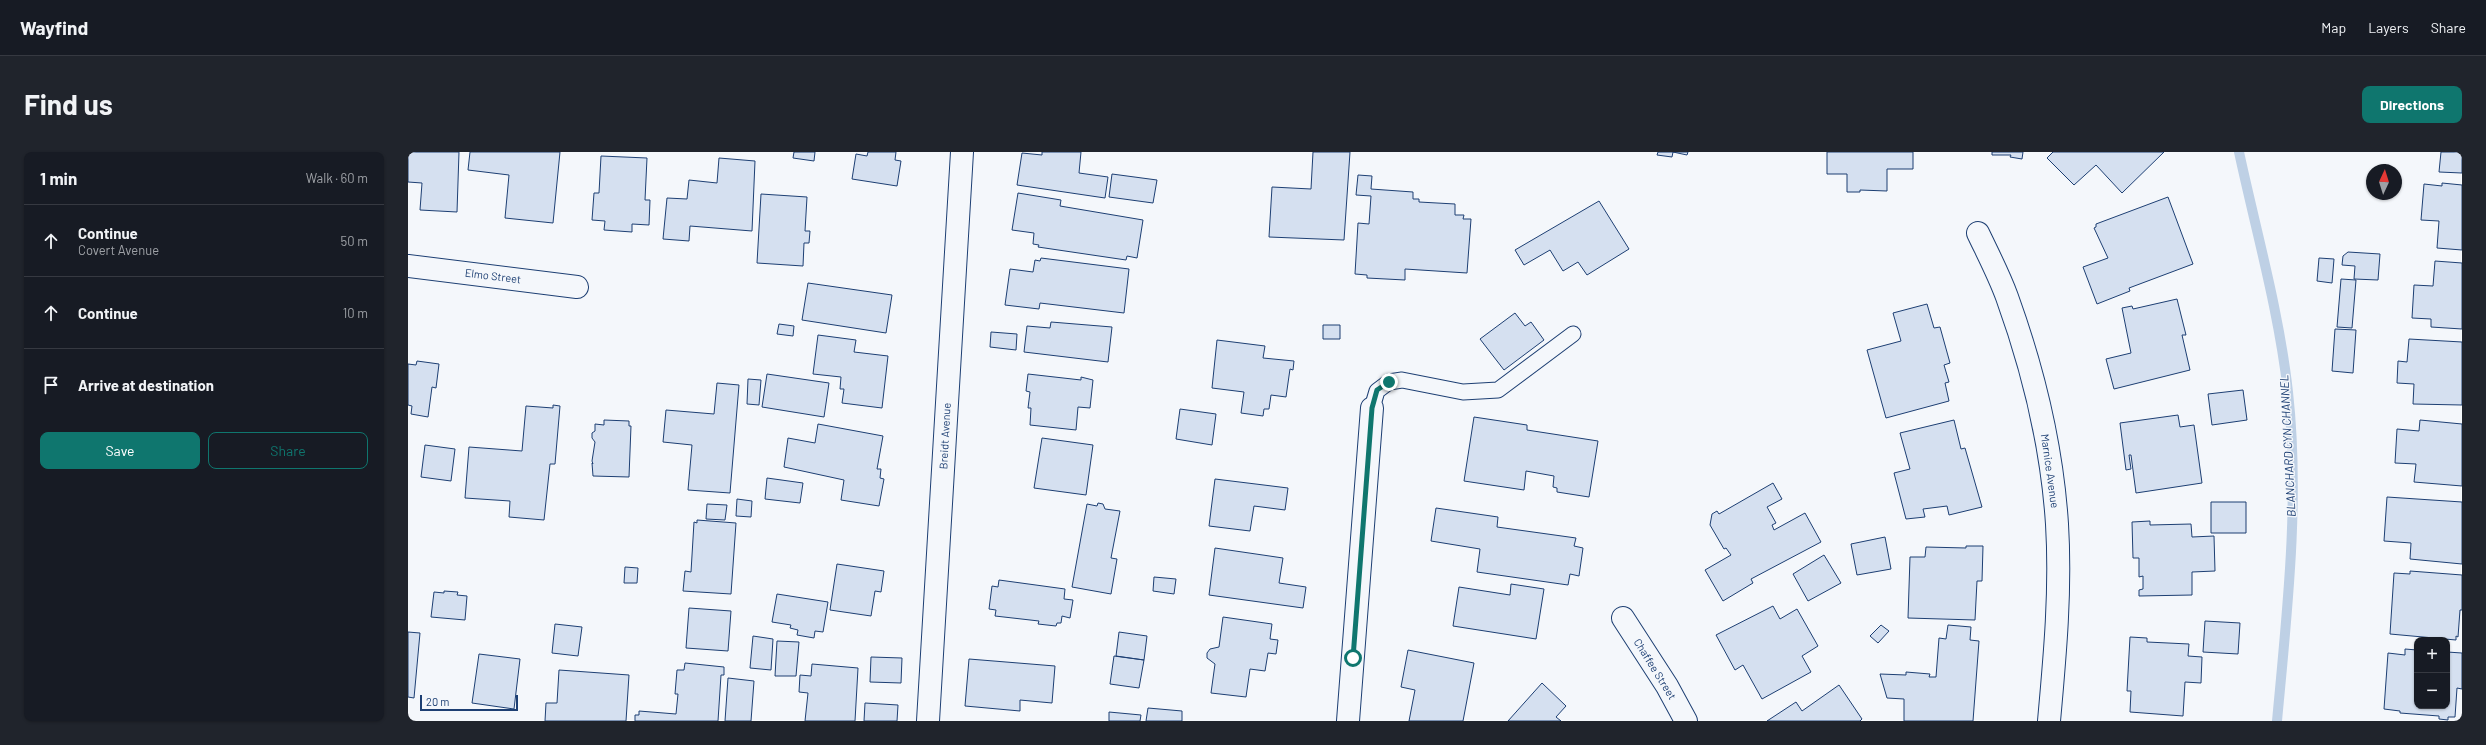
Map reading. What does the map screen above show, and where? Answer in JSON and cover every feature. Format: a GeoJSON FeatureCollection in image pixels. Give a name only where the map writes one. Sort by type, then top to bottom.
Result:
{"type":"FeatureCollection","features":[{"type":"Feature","properties":{"kind":"street","name":"Breidt Avenue"},"geometry":{"type":"LineString","coordinates":[[928,721],[962,152]]}},
{"type":"Feature","properties":{"kind":"street","name":"Marnice Avenue"},"geometry":{"type":"LineString","coordinates":[[1978,233],[2007,296],[2044,424],[2053,480],[2058,570],[2057,620],[2049,721]]}},
{"type":"Feature","properties":{"kind":"street","name":"Elmo Street"},"geometry":{"type":"LineString","coordinates":[[408,266],[577,287]]}},
{"type":"Feature","properties":{"kind":"street"},"geometry":{"type":"LineString","coordinates":[[1348,721],[1372,408]]}},
{"type":"Feature","properties":{"kind":"street","name":"Chaffee Street"},"geometry":{"type":"LineString","coordinates":[[1623,618],[1667,686],[1686,721]]}},
{"type":"Feature","properties":{"kind":"lane"},"geometry":{"type":"LineString","coordinates":[[1372,408],[1377,390],[1389,382],[1402,380],[1463,392],[1498,390],[1573,334]]}},
{"type":"Feature","properties":{"kind":"building"},"geometry":{"type":"Polygon","coordinates":[[[408,152],[459,152],[457,212],[420,210],[422,183],[408,182],[408,152]]]}},
{"type":"Feature","properties":{"kind":"building"},"geometry":{"type":"Polygon","coordinates":[[[470,152],[560,152],[553,223],[505,218],[509,175],[468,170],[470,152]]]}},
{"type":"Feature","properties":{"kind":"building"},"geometry":{"type":"Polygon","coordinates":[[[794,152],[815,152],[814,161],[793,158],[794,152]]]}},
{"type":"Feature","properties":{"kind":"building"},"geometry":{"type":"Polygon","coordinates":[[[868,152],[896,152],[895,160],[901,161],[897,186],[852,179],[856,154],[867,156],[868,152]]]}},
{"type":"Feature","properties":{"kind":"building"},"geometry":{"type":"Polygon","coordinates":[[[1042,152],[1081,152],[1079,173],[1108,177],[1105,198],[1017,185],[1022,153],[1042,155],[1042,152]]]}},
{"type":"Feature","properties":{"kind":"building"},"geometry":{"type":"Polygon","coordinates":[[[1313,152],[1350,152],[1344,240],[1269,237],[1272,187],[1311,189],[1313,152]]]}},
{"type":"Feature","properties":{"kind":"building"},"geometry":{"type":"Polygon","coordinates":[[[1658,152],[1673,152],[1672,157],[1657,155],[1658,152]]]}},
{"type":"Feature","properties":{"kind":"building"},"geometry":{"type":"Polygon","coordinates":[[[1673,152],[1688,152],[1687,155],[1673,152]]]}},
{"type":"Feature","properties":{"kind":"building"},"geometry":{"type":"Polygon","coordinates":[[[1827,152],[1913,152],[1913,169],[1887,169],[1887,191],[1860,190],[1860,192],[1847,192],[1847,174],[1827,174],[1827,152]]]}},
{"type":"Feature","properties":{"kind":"building"},"geometry":{"type":"Polygon","coordinates":[[[1992,152],[2023,152],[2022,159],[2010,157],[2011,155],[1992,155],[1992,152]]]}},
{"type":"Feature","properties":{"kind":"building"},"geometry":{"type":"Polygon","coordinates":[[[2053,152],[2164,152],[2122,193],[2096,165],[2074,185],[2047,158],[2053,152]]]}},
{"type":"Feature","properties":{"kind":"building"},"geometry":{"type":"Polygon","coordinates":[[[2441,152],[2462,152],[2462,173],[2439,172],[2441,152]]]}},
{"type":"Feature","properties":{"kind":"building"},"geometry":{"type":"Polygon","coordinates":[[[601,156],[647,158],[645,200],[650,200],[649,225],[632,224],[632,232],[604,230],[605,221],[592,220],[594,193],[599,193],[601,156]]]}},
{"type":"Feature","properties":{"kind":"building"},"geometry":{"type":"Polygon","coordinates":[[[719,158],[755,161],[752,231],[690,226],[689,241],[663,239],[667,198],[687,199],[689,180],[717,183],[719,158]]]}},
{"type":"Feature","properties":{"kind":"building"},"geometry":{"type":"Polygon","coordinates":[[[1112,174],[1157,180],[1153,203],[1109,197],[1112,174]]]}},
{"type":"Feature","properties":{"kind":"building"},"geometry":{"type":"Polygon","coordinates":[[[1358,175],[1372,176],[1371,189],[1413,192],[1413,199],[1419,199],[1419,202],[1455,204],[1455,215],[1464,215],[1463,219],[1471,219],[1467,273],[1405,269],[1405,280],[1367,278],[1367,275],[1355,274],[1358,223],[1369,224],[1371,196],[1356,195],[1358,175]]]}},
{"type":"Feature","properties":{"kind":"building"},"geometry":{"type":"Polygon","coordinates":[[[2442,183],[2462,185],[2462,250],[2437,248],[2439,221],[2421,220],[2424,184],[2442,186],[2442,183]]]}},
{"type":"Feature","properties":{"kind":"building"},"geometry":{"type":"Polygon","coordinates":[[[1018,193],[1061,200],[1060,206],[1143,220],[1137,258],[1127,256],[1126,260],[1038,247],[1039,245],[1033,244],[1034,233],[1012,230],[1018,193]]]}},
{"type":"Feature","properties":{"kind":"building"},"geometry":{"type":"Polygon","coordinates":[[[761,194],[807,197],[805,231],[810,231],[809,243],[804,243],[803,266],[757,263],[761,194]]]}},
{"type":"Feature","properties":{"kind":"building"},"geometry":{"type":"Polygon","coordinates":[[[2168,197],[2193,264],[2129,288],[2130,291],[2097,304],[2083,267],[2108,258],[2094,228],[2096,227],[2096,224],[2168,197]]]}},
{"type":"Feature","properties":{"kind":"building"},"geometry":{"type":"Polygon","coordinates":[[[1599,201],[1629,249],[1587,275],[1578,262],[1563,271],[1550,250],[1524,265],[1515,250],[1599,201]]]}},
{"type":"Feature","properties":{"kind":"building"},"geometry":{"type":"Polygon","coordinates":[[[2348,252],[2380,254],[2378,280],[2354,279],[2355,266],[2342,265],[2343,256],[2348,252]]]}},
{"type":"Feature","properties":{"kind":"building"},"geometry":{"type":"Polygon","coordinates":[[[1041,258],[1129,269],[1124,313],[1040,303],[1039,309],[1005,305],[1010,269],[1033,272],[1035,260],[1040,261],[1041,258]]]}},
{"type":"Feature","properties":{"kind":"building"},"geometry":{"type":"Polygon","coordinates":[[[2319,258],[2334,259],[2332,283],[2317,281],[2319,258]]]}},
{"type":"Feature","properties":{"kind":"building"},"geometry":{"type":"Polygon","coordinates":[[[2435,261],[2462,263],[2462,329],[2431,327],[2431,319],[2412,318],[2414,285],[2433,286],[2435,261]]]}},
{"type":"Feature","properties":{"kind":"building"},"geometry":{"type":"Polygon","coordinates":[[[2341,279],[2356,280],[2352,328],[2337,327],[2341,279]]]}},
{"type":"Feature","properties":{"kind":"building"},"geometry":{"type":"Polygon","coordinates":[[[808,283],[892,295],[886,333],[802,320],[808,283]]]}},
{"type":"Feature","properties":{"kind":"building"},"geometry":{"type":"Polygon","coordinates":[[[2177,299],[2186,335],[2182,335],[2190,370],[2114,389],[2106,359],[2131,353],[2122,308],[2132,306],[2133,309],[2177,299]]]}},
{"type":"Feature","properties":{"kind":"building"},"geometry":{"type":"Polygon","coordinates":[[[1927,304],[1934,328],[1940,327],[1950,363],[1944,365],[1949,382],[1945,383],[1949,401],[1886,418],[1867,350],[1901,341],[1893,313],[1927,304]]]}},
{"type":"Feature","properties":{"kind":"building"},"geometry":{"type":"Polygon","coordinates":[[[1515,313],[1525,326],[1531,322],[1544,340],[1504,370],[1480,339],[1515,313]]]}},
{"type":"Feature","properties":{"kind":"building"},"geometry":{"type":"Polygon","coordinates":[[[1051,322],[1112,327],[1108,362],[1024,352],[1027,326],[1050,328],[1051,322]]]}},
{"type":"Feature","properties":{"kind":"building"},"geometry":{"type":"Polygon","coordinates":[[[779,324],[794,326],[793,336],[777,334],[779,324]]]}},
{"type":"Feature","properties":{"kind":"building"},"geometry":{"type":"Polygon","coordinates":[[[1323,325],[1340,325],[1340,339],[1323,339],[1323,325]]]}},
{"type":"Feature","properties":{"kind":"building"},"geometry":{"type":"Polygon","coordinates":[[[2335,329],[2356,330],[2353,373],[2332,371],[2335,329]]]}},
{"type":"Feature","properties":{"kind":"building"},"geometry":{"type":"Polygon","coordinates":[[[991,332],[1017,334],[1016,350],[990,347],[991,332]]]}},
{"type":"Feature","properties":{"kind":"building"},"geometry":{"type":"Polygon","coordinates":[[[818,335],[856,340],[854,352],[888,356],[882,408],[842,403],[844,389],[840,389],[841,377],[813,374],[818,335]]]}},
{"type":"Feature","properties":{"kind":"building"},"geometry":{"type":"Polygon","coordinates":[[[2409,339],[2462,342],[2462,405],[2413,404],[2414,384],[2397,383],[2398,361],[2407,362],[2409,339]]]}},
{"type":"Feature","properties":{"kind":"building"},"geometry":{"type":"Polygon","coordinates":[[[1217,340],[1265,346],[1263,358],[1294,361],[1293,370],[1290,369],[1286,397],[1271,395],[1269,409],[1264,409],[1263,416],[1241,413],[1244,392],[1212,388],[1217,340]]]}},
{"type":"Feature","properties":{"kind":"building"},"geometry":{"type":"Polygon","coordinates":[[[417,361],[439,364],[436,388],[432,387],[428,417],[411,414],[412,406],[408,405],[408,364],[416,365],[417,361]]]}},
{"type":"Feature","properties":{"kind":"building"},"geometry":{"type":"Polygon","coordinates":[[[767,374],[829,383],[824,417],[762,407],[767,374]]]}},
{"type":"Feature","properties":{"kind":"building"},"geometry":{"type":"Polygon","coordinates":[[[1028,374],[1081,380],[1081,377],[1093,380],[1090,408],[1078,407],[1076,430],[1030,425],[1031,408],[1028,408],[1030,392],[1026,391],[1028,374]]]}},
{"type":"Feature","properties":{"kind":"building"},"geometry":{"type":"Polygon","coordinates":[[[748,379],[761,380],[759,405],[747,404],[748,379]]]}},
{"type":"Feature","properties":{"kind":"building"},"geometry":{"type":"Polygon","coordinates":[[[717,383],[739,385],[730,493],[688,490],[692,445],[663,442],[666,410],[714,414],[717,383]]]}},
{"type":"Feature","properties":{"kind":"building"},"geometry":{"type":"Polygon","coordinates":[[[2243,390],[2247,420],[2212,425],[2208,394],[2243,390]]]}},
{"type":"Feature","properties":{"kind":"building"},"geometry":{"type":"Polygon","coordinates":[[[553,405],[560,406],[555,464],[550,464],[544,520],[509,517],[510,501],[465,498],[469,447],[522,451],[526,406],[553,408],[553,405]]]}},
{"type":"Feature","properties":{"kind":"building"},"geometry":{"type":"Polygon","coordinates":[[[1180,409],[1216,414],[1212,445],[1176,439],[1180,409]]]}},
{"type":"Feature","properties":{"kind":"building"},"geometry":{"type":"Polygon","coordinates":[[[2178,415],[2180,427],[2194,425],[2202,483],[2136,493],[2131,455],[2129,455],[2131,469],[2126,470],[2120,423],[2178,415]]]}},
{"type":"Feature","properties":{"kind":"building"},"geometry":{"type":"Polygon","coordinates":[[[1474,417],[1527,425],[1527,430],[1598,441],[1589,497],[1557,492],[1557,488],[1553,487],[1554,476],[1526,471],[1524,490],[1464,481],[1474,417]]]}},
{"type":"Feature","properties":{"kind":"building"},"geometry":{"type":"Polygon","coordinates":[[[604,420],[629,421],[629,426],[631,426],[629,477],[593,476],[592,461],[595,442],[592,438],[592,433],[595,431],[595,424],[604,425],[604,420]]]}},
{"type":"Feature","properties":{"kind":"building"},"geometry":{"type":"Polygon","coordinates":[[[1954,420],[1961,449],[1965,448],[1982,507],[1949,515],[1947,506],[1923,509],[1925,517],[1906,519],[1894,473],[1910,469],[1900,433],[1954,420]]]}},
{"type":"Feature","properties":{"kind":"building"},"geometry":{"type":"Polygon","coordinates":[[[2420,420],[2462,424],[2462,486],[2414,482],[2416,464],[2395,463],[2397,429],[2419,431],[2420,420]]]}},
{"type":"Feature","properties":{"kind":"building"},"geometry":{"type":"Polygon","coordinates":[[[818,424],[883,436],[877,469],[881,469],[880,478],[884,479],[879,506],[841,500],[844,480],[784,467],[788,438],[815,443],[818,424]]]}},
{"type":"Feature","properties":{"kind":"building"},"geometry":{"type":"Polygon","coordinates":[[[1042,438],[1093,445],[1086,495],[1034,488],[1042,438]]]}},
{"type":"Feature","properties":{"kind":"building"},"geometry":{"type":"Polygon","coordinates":[[[425,445],[455,449],[451,481],[421,477],[425,445]]]}},
{"type":"Feature","properties":{"kind":"building"},"geometry":{"type":"Polygon","coordinates":[[[767,478],[803,483],[800,503],[765,499],[767,478]]]}},
{"type":"Feature","properties":{"kind":"building"},"geometry":{"type":"Polygon","coordinates":[[[1215,479],[1288,488],[1285,510],[1254,506],[1250,531],[1209,526],[1215,479]]]}},
{"type":"Feature","properties":{"kind":"building"},"geometry":{"type":"Polygon","coordinates":[[[1773,483],[1782,499],[1767,507],[1776,523],[1772,525],[1774,530],[1805,513],[1821,542],[1751,579],[1753,583],[1723,601],[1705,570],[1731,555],[1726,548],[1724,549],[1710,525],[1712,514],[1717,511],[1719,514],[1773,483]]]}},
{"type":"Feature","properties":{"kind":"building"},"geometry":{"type":"Polygon","coordinates":[[[2387,497],[2462,502],[2462,564],[2410,559],[2411,543],[2384,541],[2387,497]]]}},
{"type":"Feature","properties":{"kind":"building"},"geometry":{"type":"Polygon","coordinates":[[[737,499],[752,501],[751,517],[736,516],[737,499]]]}},
{"type":"Feature","properties":{"kind":"building"},"geometry":{"type":"Polygon","coordinates":[[[2211,502],[2246,502],[2246,533],[2211,533],[2211,502]]]}},
{"type":"Feature","properties":{"kind":"building"},"geometry":{"type":"Polygon","coordinates":[[[1098,503],[1103,504],[1105,509],[1120,511],[1111,558],[1117,559],[1111,594],[1072,587],[1087,504],[1097,506],[1098,503]]]}},
{"type":"Feature","properties":{"kind":"building"},"geometry":{"type":"Polygon","coordinates":[[[707,504],[727,505],[725,520],[706,519],[707,504]]]}},
{"type":"Feature","properties":{"kind":"building"},"geometry":{"type":"Polygon","coordinates":[[[1436,508],[1498,517],[1497,527],[1576,538],[1574,546],[1583,548],[1579,576],[1570,574],[1568,585],[1477,572],[1480,549],[1431,541],[1436,508]]]}},
{"type":"Feature","properties":{"kind":"building"},"geometry":{"type":"Polygon","coordinates":[[[697,520],[736,523],[731,594],[683,591],[685,571],[691,572],[694,522],[697,523],[697,520]]]}},
{"type":"Feature","properties":{"kind":"building"},"geometry":{"type":"Polygon","coordinates":[[[2150,521],[2150,525],[2191,524],[2192,537],[2214,536],[2215,571],[2192,572],[2192,595],[2139,596],[2139,590],[2143,589],[2143,576],[2139,577],[2139,558],[2133,558],[2132,522],[2150,521]]]}},
{"type":"Feature","properties":{"kind":"building"},"geometry":{"type":"Polygon","coordinates":[[[1885,537],[1891,569],[1857,575],[1851,544],[1885,537]]]}},
{"type":"Feature","properties":{"kind":"building"},"geometry":{"type":"Polygon","coordinates":[[[1966,546],[1983,546],[1982,581],[1977,581],[1975,620],[1908,618],[1910,557],[1925,557],[1926,547],[1966,548],[1966,546]]]}},
{"type":"Feature","properties":{"kind":"building"},"geometry":{"type":"Polygon","coordinates":[[[1215,548],[1283,558],[1279,583],[1306,587],[1303,608],[1209,595],[1215,548]]]}},
{"type":"Feature","properties":{"kind":"building"},"geometry":{"type":"Polygon","coordinates":[[[1824,555],[1841,583],[1808,601],[1793,574],[1824,555]]]}},
{"type":"Feature","properties":{"kind":"building"},"geometry":{"type":"Polygon","coordinates":[[[837,564],[884,571],[881,592],[875,591],[871,616],[830,610],[837,564]]]}},
{"type":"Feature","properties":{"kind":"building"},"geometry":{"type":"Polygon","coordinates":[[[625,567],[638,568],[637,583],[624,583],[625,567]]]}},
{"type":"Feature","properties":{"kind":"building"},"geometry":{"type":"Polygon","coordinates":[[[2410,571],[2462,575],[2462,610],[2460,610],[2458,637],[2456,636],[2456,640],[2450,639],[2450,637],[2423,637],[2390,634],[2394,573],[2410,574],[2410,571]]]}},
{"type":"Feature","properties":{"kind":"building"},"geometry":{"type":"Polygon","coordinates":[[[1154,577],[1176,579],[1174,594],[1153,591],[1154,577]]]}},
{"type":"Feature","properties":{"kind":"building"},"geometry":{"type":"Polygon","coordinates":[[[999,580],[1065,589],[1064,599],[1073,600],[1070,618],[1062,616],[1061,623],[1057,623],[1056,626],[1038,624],[1039,621],[995,616],[996,610],[989,609],[992,586],[998,587],[999,580]]]}},
{"type":"Feature","properties":{"kind":"building"},"geometry":{"type":"Polygon","coordinates":[[[1511,584],[1544,589],[1536,639],[1453,626],[1459,587],[1510,595],[1511,584]]]}},
{"type":"Feature","properties":{"kind":"building"},"geometry":{"type":"Polygon","coordinates":[[[444,591],[458,592],[457,595],[467,596],[465,620],[431,617],[434,592],[444,593],[444,591]]]}},
{"type":"Feature","properties":{"kind":"building"},"geometry":{"type":"Polygon","coordinates":[[[777,594],[828,602],[823,632],[815,631],[814,638],[797,635],[798,630],[790,628],[791,625],[772,622],[777,594]]]}},
{"type":"Feature","properties":{"kind":"building"},"geometry":{"type":"Polygon","coordinates":[[[1773,606],[1780,619],[1797,609],[1818,646],[1802,656],[1811,672],[1762,699],[1743,665],[1735,670],[1716,635],[1773,606]]]}},
{"type":"Feature","properties":{"kind":"building"},"geometry":{"type":"Polygon","coordinates":[[[689,608],[731,611],[728,651],[686,648],[689,608]]]}},
{"type":"Feature","properties":{"kind":"building"},"geometry":{"type":"Polygon","coordinates":[[[1223,617],[1272,624],[1270,639],[1278,640],[1276,654],[1268,653],[1265,671],[1250,669],[1246,697],[1211,693],[1215,664],[1207,658],[1207,653],[1210,649],[1219,647],[1223,617]]]}},
{"type":"Feature","properties":{"kind":"building"},"geometry":{"type":"Polygon","coordinates":[[[2205,621],[2240,623],[2238,654],[2203,652],[2205,621]]]}},
{"type":"Feature","properties":{"kind":"building"},"geometry":{"type":"Polygon","coordinates":[[[555,624],[582,627],[578,656],[552,653],[555,624]]]}},
{"type":"Feature","properties":{"kind":"building"},"geometry":{"type":"Polygon","coordinates":[[[1881,625],[1889,631],[1878,643],[1870,636],[1881,625]]]}},
{"type":"Feature","properties":{"kind":"building"},"geometry":{"type":"Polygon","coordinates":[[[1948,625],[1971,627],[1970,640],[1979,641],[1973,721],[1904,721],[1904,699],[1887,698],[1880,674],[1906,675],[1906,672],[1930,674],[1929,677],[1936,677],[1939,638],[1946,639],[1948,625]]]}},
{"type":"Feature","properties":{"kind":"building"},"geometry":{"type":"Polygon","coordinates":[[[408,632],[420,633],[414,698],[408,697],[408,632]]]}},
{"type":"Feature","properties":{"kind":"building"},"geometry":{"type":"Polygon","coordinates":[[[1119,632],[1147,636],[1144,660],[1116,656],[1119,632]]]}},
{"type":"Feature","properties":{"kind":"building"},"geometry":{"type":"Polygon","coordinates":[[[753,636],[773,639],[771,670],[750,668],[753,636]]]}},
{"type":"Feature","properties":{"kind":"building"},"geometry":{"type":"Polygon","coordinates":[[[2130,637],[2147,638],[2147,642],[2189,644],[2188,656],[2202,657],[2201,683],[2185,682],[2183,716],[2130,712],[2131,691],[2127,691],[2130,637]]]}},
{"type":"Feature","properties":{"kind":"building"},"geometry":{"type":"Polygon","coordinates":[[[777,641],[799,642],[796,676],[775,676],[777,641]]]}},
{"type":"Feature","properties":{"kind":"building"},"geometry":{"type":"Polygon","coordinates":[[[2405,649],[2414,650],[2414,709],[2450,709],[2450,652],[2462,653],[2462,689],[2457,688],[2455,717],[2448,717],[2448,720],[2439,719],[2439,716],[2400,713],[2400,711],[2384,709],[2388,653],[2405,655],[2405,649]]]}},
{"type":"Feature","properties":{"kind":"building"},"geometry":{"type":"Polygon","coordinates":[[[1408,650],[1474,663],[1463,721],[1409,721],[1415,690],[1401,687],[1408,650]]]}},
{"type":"Feature","properties":{"kind":"building"},"geometry":{"type":"Polygon","coordinates":[[[479,654],[520,659],[514,709],[472,703],[479,654]]]}},
{"type":"Feature","properties":{"kind":"building"},"geometry":{"type":"Polygon","coordinates":[[[1114,656],[1144,660],[1139,688],[1110,684],[1114,656]]]}},
{"type":"Feature","properties":{"kind":"building"},"geometry":{"type":"Polygon","coordinates":[[[871,657],[902,658],[901,683],[870,682],[871,657]]]}},
{"type":"Feature","properties":{"kind":"building"},"geometry":{"type":"Polygon","coordinates":[[[969,659],[1055,666],[1052,703],[1020,700],[1020,711],[965,706],[969,659]]]}},
{"type":"Feature","properties":{"kind":"building"},"geometry":{"type":"Polygon","coordinates":[[[685,663],[724,667],[724,675],[721,675],[718,721],[635,721],[635,715],[639,715],[639,711],[676,714],[678,694],[675,694],[677,670],[684,670],[685,663]]]}},
{"type":"Feature","properties":{"kind":"building"},"geometry":{"type":"Polygon","coordinates":[[[812,664],[858,668],[855,721],[805,721],[808,693],[799,692],[800,675],[811,676],[812,664]]]}},
{"type":"Feature","properties":{"kind":"building"},"geometry":{"type":"Polygon","coordinates":[[[559,670],[629,675],[626,721],[545,721],[546,703],[557,703],[559,670]]]}},
{"type":"Feature","properties":{"kind":"building"},"geometry":{"type":"Polygon","coordinates":[[[728,678],[754,681],[751,721],[725,721],[728,678]]]}},
{"type":"Feature","properties":{"kind":"building"},"geometry":{"type":"Polygon","coordinates":[[[1542,683],[1566,706],[1556,717],[1561,721],[1508,721],[1542,683]]]}},
{"type":"Feature","properties":{"kind":"building"},"geometry":{"type":"Polygon","coordinates":[[[1839,685],[1862,719],[1860,721],[1767,721],[1796,702],[1802,711],[1839,685]]]}},
{"type":"Feature","properties":{"kind":"building"},"geometry":{"type":"Polygon","coordinates":[[[865,703],[898,705],[897,721],[864,721],[865,703]]]}},
{"type":"Feature","properties":{"kind":"building"},"geometry":{"type":"Polygon","coordinates":[[[1148,708],[1182,711],[1182,721],[1146,721],[1148,708]]]}},
{"type":"Feature","properties":{"kind":"building"},"geometry":{"type":"Polygon","coordinates":[[[1109,712],[1141,715],[1140,721],[1109,721],[1109,712]]]}},
{"type":"Feature","properties":{"kind":"waterway","name":"BLANCHARD CYN CHANNEL"},"geometry":{"type":"LineString","coordinates":[[2239,152],[2279,331],[2288,392],[2291,433],[2293,474],[2291,556],[2277,721]]}},
{"type":"Feature","properties":{"kind":"route"},"geometry":{"type":"LineString","coordinates":[[1353,658],[1372,408],[1377,390],[1389,382]]}}]}
